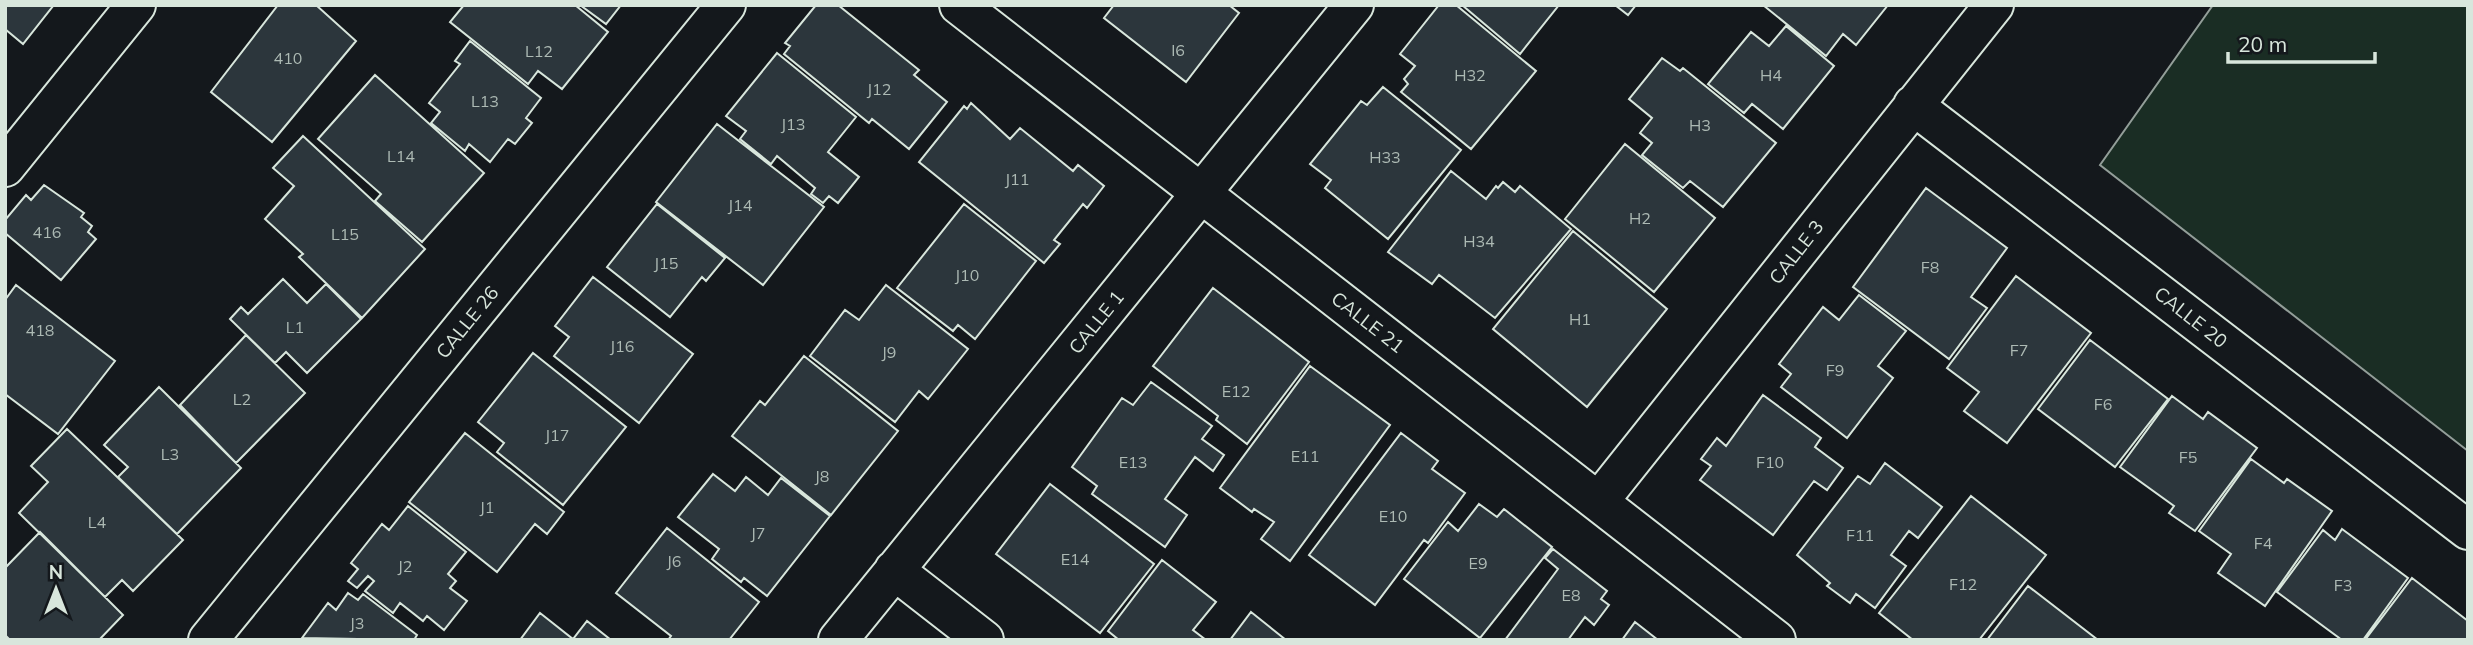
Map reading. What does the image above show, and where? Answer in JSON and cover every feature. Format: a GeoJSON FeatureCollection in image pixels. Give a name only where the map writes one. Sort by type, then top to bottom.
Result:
{"type":"FeatureCollection","features":[{"type":"Feature","properties":{"kind":"street"},"geometry":{"type":"LineString","coordinates":[[5,167],[136,5]]}},
{"type":"Feature","properties":{"kind":"street","name":"CALLE 26"},"geometry":{"type":"LineString","coordinates":[[208,640],[726,5]]}},
{"type":"Feature","properties":{"kind":"street","name":"CALLE 21"},"geometry":{"type":"LineString","coordinates":[[959,5],[1776,640]]}},
{"type":"Feature","properties":{"kind":"street","name":"CALLE 1"},"geometry":{"type":"LineString","coordinates":[[838,640],[1354,5]]}},
{"type":"Feature","properties":{"kind":"street","name":"CALLE 3"},"geometry":{"type":"LineString","coordinates":[[1598,501],[1994,5]]}},
{"type":"Feature","properties":{"kind":"street","name":"CALLE 20"},"geometry":{"type":"LineString","coordinates":[[1913,104],[2468,530]]}},
{"type":"Feature","properties":{"kind":"street"},"geometry":{"type":"LineString","coordinates":[[894,570],[984,640]]}},
{"type":"Feature","properties":{"kind":"green space"},"geometry":{"type":"Polygon","coordinates":[[[2213,5],[2468,5],[2468,451],[2100,165],[2213,5]]]}},
{"type":"Feature","properties":{"kind":"building"},"geometry":{"type":"Polygon","coordinates":[[[5,5],[53,6],[23,44],[5,29],[5,5]]]}},
{"type":"Feature","properties":{"kind":"building"},"geometry":{"type":"Polygon","coordinates":[[[278,5],[316,5],[356,41],[272,142],[211,92],[278,5]]]}},
{"type":"Feature","properties":{"kind":"building"},"geometry":{"type":"Polygon","coordinates":[[[464,5],[575,5],[608,32],[562,89],[538,71],[528,84],[450,22],[464,5]]]}},
{"type":"Feature","properties":{"kind":"building"},"geometry":{"type":"Polygon","coordinates":[[[580,5],[621,5],[606,24],[580,5]]]}},
{"type":"Feature","properties":{"kind":"building"},"geometry":{"type":"Polygon","coordinates":[[[816,5],[838,5],[919,70],[914,75],[947,102],[909,149],[872,119],[869,123],[784,54],[790,46],[785,43],[816,5]]]}},
{"type":"Feature","properties":{"kind":"building"},"geometry":{"type":"Polygon","coordinates":[[[1114,5],[1229,5],[1239,13],[1186,82],[1104,18],[1114,5]]]}},
{"type":"Feature","properties":{"kind":"building"},"geometry":{"type":"Polygon","coordinates":[[[1439,5],[1456,5],[1536,71],[1471,149],[1401,92],[1408,84],[1404,79],[1415,66],[1400,54],[1439,5]]]}},
{"type":"Feature","properties":{"kind":"building"},"geometry":{"type":"Polygon","coordinates":[[[1462,5],[1559,5],[1520,54],[1462,5]]]}},
{"type":"Feature","properties":{"kind":"building"},"geometry":{"type":"Polygon","coordinates":[[[1615,5],[1636,5],[1628,15],[1615,5]]]}},
{"type":"Feature","properties":{"kind":"building"},"geometry":{"type":"Polygon","coordinates":[[[1763,5],[1888,5],[1856,45],[1843,34],[1826,56],[1763,5]]]}},
{"type":"Feature","properties":{"kind":"building"},"geometry":{"type":"Polygon","coordinates":[[[1786,26],[1834,66],[1783,129],[1752,104],[1744,113],[1708,84],[1751,32],[1769,46],[1786,26]]]}},
{"type":"Feature","properties":{"kind":"building"},"geometry":{"type":"Polygon","coordinates":[[[470,41],[541,98],[526,118],[532,123],[515,144],[508,139],[490,162],[469,144],[465,151],[431,123],[440,112],[429,103],[460,64],[455,61],[470,41]]]}},
{"type":"Feature","properties":{"kind":"building"},"geometry":{"type":"Polygon","coordinates":[[[777,53],[856,117],[828,152],[859,177],[838,203],[829,196],[823,203],[811,194],[815,188],[777,156],[771,164],[740,139],[746,131],[726,116],[777,53]]]}},
{"type":"Feature","properties":{"kind":"building"},"geometry":{"type":"Polygon","coordinates":[[[1662,58],[1680,71],[1683,68],[1776,143],[1723,207],[1690,181],[1683,188],[1642,155],[1652,143],[1640,133],[1652,118],[1629,99],[1662,58]]]}},
{"type":"Feature","properties":{"kind":"building"},"geometry":{"type":"Polygon","coordinates":[[[375,75],[484,173],[422,242],[375,201],[381,194],[318,139],[375,75]]]}},
{"type":"Feature","properties":{"kind":"building"},"geometry":{"type":"Polygon","coordinates":[[[1383,87],[1461,150],[1388,239],[1325,188],[1331,180],[1310,164],[1361,101],[1367,105],[1383,87]]]}},
{"type":"Feature","properties":{"kind":"building"},"geometry":{"type":"Polygon","coordinates":[[[971,103],[1010,139],[1020,128],[1073,171],[1078,165],[1104,186],[1087,208],[1083,204],[1054,240],[1060,244],[1044,263],[919,162],[964,106],[967,109],[971,103]]]}},
{"type":"Feature","properties":{"kind":"building"},"geometry":{"type":"Polygon","coordinates":[[[717,124],[824,207],[763,285],[656,202],[717,124]]]}},
{"type":"Feature","properties":{"kind":"building"},"geometry":{"type":"Polygon","coordinates":[[[303,136],[425,249],[362,318],[299,257],[303,254],[265,219],[294,186],[273,168],[303,136]]]}},
{"type":"Feature","properties":{"kind":"building"},"geometry":{"type":"Polygon","coordinates":[[[1625,144],[1715,218],[1654,292],[1565,219],[1625,144]]]}},
{"type":"Feature","properties":{"kind":"building"},"geometry":{"type":"Polygon","coordinates":[[[1451,171],[1486,199],[1496,186],[1498,188],[1503,182],[1515,192],[1520,186],[1571,229],[1495,318],[1439,275],[1432,284],[1388,252],[1451,171]]]}},
{"type":"Feature","properties":{"kind":"building"},"geometry":{"type":"Polygon","coordinates":[[[44,185],[84,213],[81,217],[92,226],[88,232],[96,239],[61,280],[5,233],[5,220],[26,195],[31,200],[44,185]]]}},
{"type":"Feature","properties":{"kind":"building"},"geometry":{"type":"Polygon","coordinates":[[[1926,188],[2007,248],[1971,297],[1987,308],[1949,359],[1853,287],[1926,188]]]}},
{"type":"Feature","properties":{"kind":"building"},"geometry":{"type":"Polygon","coordinates":[[[657,204],[725,258],[706,281],[702,277],[670,317],[607,267],[657,204]]]}},
{"type":"Feature","properties":{"kind":"building"},"geometry":{"type":"Polygon","coordinates":[[[964,204],[1036,261],[975,339],[958,325],[953,331],[897,288],[964,204]]]}},
{"type":"Feature","properties":{"kind":"building"},"geometry":{"type":"Polygon","coordinates":[[[1573,231],[1667,309],[1587,407],[1493,329],[1573,231]]]}},
{"type":"Feature","properties":{"kind":"building"},"geometry":{"type":"Polygon","coordinates":[[[2016,276],[2091,333],[2007,443],[1964,411],[1979,392],[1947,368],[2016,276]]]}},
{"type":"Feature","properties":{"kind":"building"},"geometry":{"type":"Polygon","coordinates":[[[593,277],[693,354],[639,423],[554,356],[569,337],[555,326],[593,277]]]}},
{"type":"Feature","properties":{"kind":"building"},"geometry":{"type":"Polygon","coordinates":[[[283,279],[307,303],[326,284],[361,319],[307,373],[286,352],[275,363],[230,319],[241,307],[248,314],[283,279]]]}},
{"type":"Feature","properties":{"kind":"building"},"geometry":{"type":"Polygon","coordinates":[[[16,285],[115,361],[58,434],[5,394],[5,300],[16,285]]]}},
{"type":"Feature","properties":{"kind":"building"},"geometry":{"type":"Polygon","coordinates":[[[886,285],[968,349],[928,399],[919,391],[895,422],[810,356],[845,310],[859,320],[886,285]]]}},
{"type":"Feature","properties":{"kind":"building"},"geometry":{"type":"Polygon","coordinates":[[[1213,288],[1309,362],[1247,444],[1216,420],[1218,416],[1153,366],[1213,288]]]}},
{"type":"Feature","properties":{"kind":"building"},"geometry":{"type":"Polygon","coordinates":[[[1859,295],[1906,331],[1878,366],[1893,378],[1847,438],[1781,387],[1791,374],[1779,364],[1823,307],[1839,320],[1859,295]]]}},
{"type":"Feature","properties":{"kind":"building"},"geometry":{"type":"Polygon","coordinates":[[[246,335],[305,393],[236,463],[180,405],[246,335]]]}},
{"type":"Feature","properties":{"kind":"building"},"geometry":{"type":"Polygon","coordinates":[[[2090,340],[2168,399],[2115,467],[2038,409],[2090,340]]]}},
{"type":"Feature","properties":{"kind":"building"},"geometry":{"type":"Polygon","coordinates":[[[533,353],[626,427],[563,505],[497,452],[504,443],[478,422],[533,353]]]}},
{"type":"Feature","properties":{"kind":"building"},"geometry":{"type":"Polygon","coordinates":[[[804,356],[898,431],[831,515],[732,436],[760,401],[765,405],[804,356]]]}},
{"type":"Feature","properties":{"kind":"building"},"geometry":{"type":"Polygon","coordinates":[[[1310,366],[1390,425],[1290,561],[1261,539],[1274,522],[1254,509],[1252,512],[1220,488],[1310,366]]]}},
{"type":"Feature","properties":{"kind":"building"},"geometry":{"type":"Polygon","coordinates":[[[1151,382],[1212,426],[1202,439],[1224,455],[1213,471],[1195,457],[1165,499],[1187,515],[1165,547],[1092,494],[1097,486],[1072,467],[1122,398],[1133,405],[1151,382]]]}},
{"type":"Feature","properties":{"kind":"building"},"geometry":{"type":"Polygon","coordinates":[[[159,387],[241,468],[177,534],[118,477],[128,467],[104,445],[159,387]]]}},
{"type":"Feature","properties":{"kind":"building"},"geometry":{"type":"Polygon","coordinates":[[[1763,395],[1821,438],[1815,447],[1843,468],[1827,490],[1814,481],[1773,535],[1700,480],[1711,466],[1701,459],[1717,438],[1726,446],[1763,395]]]}},
{"type":"Feature","properties":{"kind":"building"},"geometry":{"type":"Polygon","coordinates":[[[2172,396],[2203,419],[2208,412],[2257,448],[2195,531],[2169,513],[2174,506],[2120,467],[2172,396]]]}},
{"type":"Feature","properties":{"kind":"building"},"geometry":{"type":"Polygon","coordinates":[[[67,429],[183,540],[133,591],[122,580],[105,597],[19,513],[48,482],[31,466],[67,429]]]}},
{"type":"Feature","properties":{"kind":"building"},"geometry":{"type":"Polygon","coordinates":[[[465,433],[564,512],[547,534],[535,524],[497,572],[409,502],[465,433]]]}},
{"type":"Feature","properties":{"kind":"building"},"geometry":{"type":"Polygon","coordinates":[[[1401,433],[1438,461],[1432,469],[1465,493],[1428,543],[1424,540],[1375,605],[1309,555],[1401,433]]]}},
{"type":"Feature","properties":{"kind":"building"},"geometry":{"type":"Polygon","coordinates":[[[2251,459],[2284,483],[2287,479],[2332,511],[2265,606],[2218,573],[2231,554],[2199,531],[2251,459]]]}},
{"type":"Feature","properties":{"kind":"building"},"geometry":{"type":"Polygon","coordinates":[[[1885,463],[1942,507],[1918,538],[1909,531],[1891,555],[1906,566],[1875,608],[1856,594],[1850,603],[1827,586],[1830,583],[1797,555],[1858,476],[1870,484],[1885,463]]]}},
{"type":"Feature","properties":{"kind":"building"},"geometry":{"type":"Polygon","coordinates":[[[713,474],[735,491],[746,477],[768,495],[781,478],[830,516],[767,596],[744,578],[741,582],[712,559],[719,549],[678,517],[713,474]]]}},
{"type":"Feature","properties":{"kind":"building"},"geometry":{"type":"Polygon","coordinates":[[[1050,484],[1154,564],[1100,633],[996,554],[1050,484]]]}},
{"type":"Feature","properties":{"kind":"building"},"geometry":{"type":"Polygon","coordinates":[[[1971,496],[2046,555],[1979,640],[1913,640],[1879,613],[1971,496]]]}},
{"type":"Feature","properties":{"kind":"building"},"geometry":{"type":"Polygon","coordinates":[[[1479,504],[1497,517],[1504,509],[1552,547],[1480,638],[1404,579],[1448,522],[1458,531],[1479,504]]]}},
{"type":"Feature","properties":{"kind":"building"},"geometry":{"type":"Polygon","coordinates":[[[408,506],[466,552],[448,574],[456,581],[450,588],[467,601],[444,630],[427,616],[423,621],[400,603],[393,613],[365,591],[374,581],[368,576],[357,588],[348,581],[358,569],[351,563],[382,524],[389,530],[408,506]]]}},
{"type":"Feature","properties":{"kind":"building"},"geometry":{"type":"Polygon","coordinates":[[[667,528],[759,602],[729,640],[668,640],[671,636],[616,593],[667,528]]]}},
{"type":"Feature","properties":{"kind":"building"},"geometry":{"type":"Polygon","coordinates":[[[2342,529],[2408,578],[2363,640],[2342,640],[2277,592],[2323,530],[2335,540],[2342,529]]]}},
{"type":"Feature","properties":{"kind":"building"},"geometry":{"type":"Polygon","coordinates":[[[40,532],[123,615],[99,640],[10,640],[5,635],[5,568],[40,532]]]}},
{"type":"Feature","properties":{"kind":"building"},"geometry":{"type":"Polygon","coordinates":[[[1553,549],[1607,591],[1601,599],[1609,605],[1594,625],[1585,617],[1568,640],[1505,640],[1558,569],[1545,558],[1553,549]]]}},
{"type":"Feature","properties":{"kind":"building"},"geometry":{"type":"Polygon","coordinates":[[[1162,560],[1216,602],[1193,630],[1206,640],[1119,640],[1108,631],[1162,560]]]}},
{"type":"Feature","properties":{"kind":"building"},"geometry":{"type":"Polygon","coordinates":[[[2412,578],[2468,621],[2468,640],[2365,640],[2412,578]]]}},
{"type":"Feature","properties":{"kind":"building"},"geometry":{"type":"Polygon","coordinates":[[[2028,586],[2098,640],[1987,640],[2028,586]]]}},
{"type":"Feature","properties":{"kind":"building"},"geometry":{"type":"Polygon","coordinates":[[[348,593],[358,600],[363,594],[417,635],[414,640],[302,638],[328,603],[336,610],[348,593]]]}},
{"type":"Feature","properties":{"kind":"building"},"geometry":{"type":"Polygon","coordinates":[[[1251,612],[1286,640],[1230,640],[1251,612]]]}},
{"type":"Feature","properties":{"kind":"building"},"geometry":{"type":"Polygon","coordinates":[[[540,613],[573,639],[587,621],[611,640],[520,640],[540,613]]]}},
{"type":"Feature","properties":{"kind":"building"},"geometry":{"type":"Polygon","coordinates":[[[1635,622],[1658,640],[1622,640],[1635,622]]]}}]}
